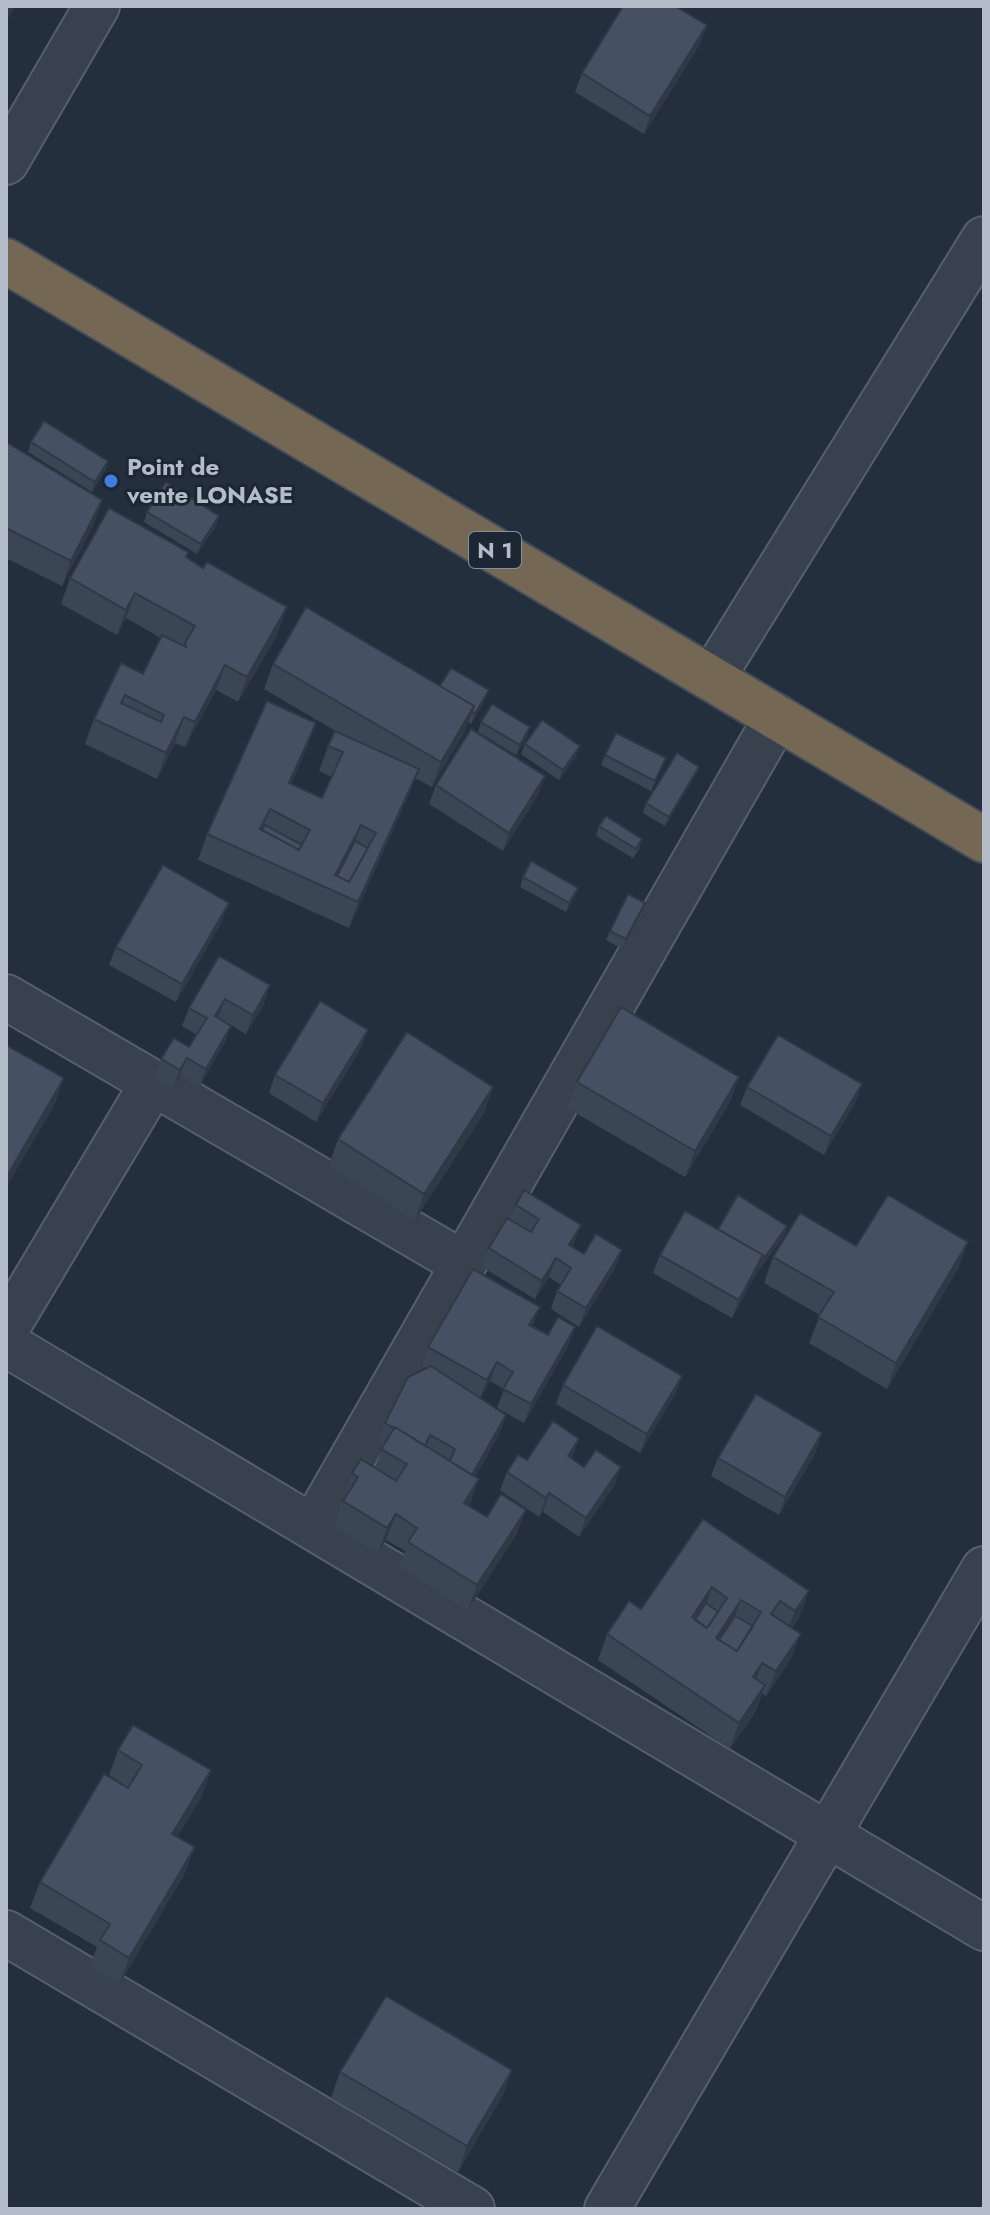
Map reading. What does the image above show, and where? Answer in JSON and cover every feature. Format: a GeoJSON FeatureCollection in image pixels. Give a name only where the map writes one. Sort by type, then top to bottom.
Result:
{"type":"FeatureCollection","features":[{"type":"Feature","properties":{"kind":"highway","name":"N 1"},"geometry":{"type":"LineString","coordinates":[[6,261],[984,840]]}},
{"type":"Feature","properties":{"kind":"street"},"geometry":{"type":"LineString","coordinates":[[6,162],[97,6]]}},
{"type":"Feature","properties":{"kind":"street"},"geometry":{"type":"LineString","coordinates":[[712,678],[984,239]]}},
{"type":"Feature","properties":{"kind":"street"},"geometry":{"type":"LineString","coordinates":[[313,1527],[777,717]]}},
{"type":"Feature","properties":{"kind":"street"},"geometry":{"type":"LineString","coordinates":[[6,997],[464,1264]]}},
{"type":"Feature","properties":{"kind":"street"},"geometry":{"type":"LineString","coordinates":[[6,1329],[153,1083]]}},
{"type":"Feature","properties":{"kind":"street"},"geometry":{"type":"LineString","coordinates":[[6,1344],[984,1928]]}},
{"type":"Feature","properties":{"kind":"street"},"geometry":{"type":"LineString","coordinates":[[607,2209],[984,1569]]}},
{"type":"Feature","properties":{"kind":"street"},"geometry":{"type":"LineString","coordinates":[[6,1933],[472,2209]]}},
{"type":"Feature","properties":{"kind":"building"},"geometry":{"type":"Polygon","coordinates":[[[623,6],[675,6],[707,25],[650,116],[582,73],[623,6]]]}},
{"type":"Feature","properties":{"kind":"building"},"geometry":{"type":"Polygon","coordinates":[[[44,421],[108,461],[95,482],[31,442],[44,421]]]}},
{"type":"Feature","properties":{"kind":"building"},"geometry":{"type":"Polygon","coordinates":[[[6,442],[102,500],[71,561],[6,528],[6,442]]]}},
{"type":"Feature","properties":{"kind":"building"},"geometry":{"type":"Polygon","coordinates":[[[166,482],[219,516],[201,544],[147,512],[166,482]]]}},
{"type":"Feature","properties":{"kind":"building"},"geometry":{"type":"Polygon","coordinates":[[[109,508],[188,552],[186,557],[203,568],[207,562],[287,607],[247,677],[225,665],[195,722],[184,717],[166,753],[94,719],[121,663],[143,674],[162,635],[186,647],[185,643],[195,626],[135,593],[126,610],[70,578],[109,508]],[[125,695],[121,703],[161,722],[164,715],[125,695]]]}},
{"type":"Feature","properties":{"kind":"building"},"geometry":{"type":"Polygon","coordinates":[[[306,607],[474,706],[441,762],[273,664],[306,607]]]}},
{"type":"Feature","properties":{"kind":"building"},"geometry":{"type":"Polygon","coordinates":[[[451,668],[489,690],[475,714],[472,712],[474,706],[440,686],[451,668]]]}},
{"type":"Feature","properties":{"kind":"building"},"geometry":{"type":"Polygon","coordinates":[[[267,701],[316,723],[289,783],[322,798],[343,752],[328,746],[335,731],[419,769],[358,902],[207,834],[267,701]],[[270,809],[260,829],[299,850],[310,830],[270,809]],[[361,825],[335,875],[349,882],[376,833],[361,825]]]}},
{"type":"Feature","properties":{"kind":"building"},"geometry":{"type":"Polygon","coordinates":[[[492,704],[530,727],[520,745],[481,722],[492,704]]]}},
{"type":"Feature","properties":{"kind":"building"},"geometry":{"type":"Polygon","coordinates":[[[542,720],[580,746],[563,770],[525,744],[542,720]]]}},
{"type":"Feature","properties":{"kind":"building"},"geometry":{"type":"Polygon","coordinates":[[[471,729],[545,776],[509,833],[436,785],[471,729]]]}},
{"type":"Feature","properties":{"kind":"building"},"geometry":{"type":"Polygon","coordinates":[[[616,733],[666,758],[655,781],[605,755],[616,733]]]}},
{"type":"Feature","properties":{"kind":"building"},"geometry":{"type":"Polygon","coordinates":[[[677,753],[699,767],[669,817],[646,803],[677,753]]]}},
{"type":"Feature","properties":{"kind":"building"},"geometry":{"type":"Polygon","coordinates":[[[606,816],[642,839],[636,849],[599,826],[606,816]]]}},
{"type":"Feature","properties":{"kind":"building"},"geometry":{"type":"Polygon","coordinates":[[[265,825],[302,845],[299,850],[262,830],[265,825]]]}},
{"type":"Feature","properties":{"kind":"building"},"geometry":{"type":"Polygon","coordinates":[[[355,841],[368,848],[349,882],[337,876],[355,841]]]}},
{"type":"Feature","properties":{"kind":"building"},"geometry":{"type":"Polygon","coordinates":[[[531,861],[578,888],[569,903],[523,877],[531,861]]]}},
{"type":"Feature","properties":{"kind":"building"},"geometry":{"type":"Polygon","coordinates":[[[163,865],[229,903],[182,984],[116,947],[163,865]]]}},
{"type":"Feature","properties":{"kind":"building"},"geometry":{"type":"Polygon","coordinates":[[[628,894],[645,903],[626,939],[610,931],[628,894]]]}},
{"type":"Feature","properties":{"kind":"building"},"geometry":{"type":"Polygon","coordinates":[[[219,956],[270,985],[253,1015],[225,999],[215,1016],[231,1026],[206,1069],[187,1058],[180,1070],[161,1059],[174,1038],[189,1047],[207,1018],[189,1008],[219,956]]]}},
{"type":"Feature","properties":{"kind":"building"},"geometry":{"type":"Polygon","coordinates":[[[320,1001],[368,1030],[323,1103],[275,1075],[320,1001]]]}},
{"type":"Feature","properties":{"kind":"building"},"geometry":{"type":"Polygon","coordinates":[[[621,1007],[739,1077],[695,1151],[577,1082],[621,1007]]]}},
{"type":"Feature","properties":{"kind":"building"},"geometry":{"type":"Polygon","coordinates":[[[407,1032],[493,1087],[424,1194],[338,1139],[407,1032]]]}},
{"type":"Feature","properties":{"kind":"building"},"geometry":{"type":"Polygon","coordinates":[[[778,1035],[862,1084],[831,1136],[747,1087],[778,1035]]]}},
{"type":"Feature","properties":{"kind":"building"},"geometry":{"type":"Polygon","coordinates":[[[6,1045],[64,1078],[7,1176],[6,1175],[6,1045]]]}},
{"type":"Feature","properties":{"kind":"building"},"geometry":{"type":"Polygon","coordinates":[[[524,1190],[581,1225],[569,1245],[584,1254],[596,1234],[622,1250],[586,1308],[557,1291],[571,1268],[556,1258],[542,1281],[489,1248],[507,1218],[531,1232],[539,1219],[516,1205],[524,1190]]]}},
{"type":"Feature","properties":{"kind":"building"},"geometry":{"type":"Polygon","coordinates":[[[738,1195],[787,1226],[760,1264],[763,1255],[718,1229],[738,1195]]]}},
{"type":"Feature","properties":{"kind":"building"},"geometry":{"type":"Polygon","coordinates":[[[888,1195],[968,1242],[896,1363],[818,1317],[834,1292],[773,1257],[800,1213],[856,1246],[888,1195]]]}},
{"type":"Feature","properties":{"kind":"building"},"geometry":{"type":"Polygon","coordinates":[[[685,1211],[763,1255],[739,1300],[660,1255],[685,1211]]]}},
{"type":"Feature","properties":{"kind":"building"},"geometry":{"type":"Polygon","coordinates":[[[473,1269],[540,1307],[529,1325],[548,1335],[558,1317],[575,1327],[531,1404],[503,1389],[513,1372],[497,1362],[487,1380],[428,1347],[473,1269]]]}},
{"type":"Feature","properties":{"kind":"building"},"geometry":{"type":"Polygon","coordinates":[[[597,1326],[682,1376],[647,1434],[563,1385],[597,1326]]]}},
{"type":"Feature","properties":{"kind":"building"},"geometry":{"type":"Polygon","coordinates":[[[431,1366],[506,1415],[472,1475],[450,1461],[455,1449],[430,1435],[425,1446],[385,1423],[408,1377],[431,1366]]]}},
{"type":"Feature","properties":{"kind":"building"},"geometry":{"type":"Polygon","coordinates":[[[756,1394],[822,1433],[785,1497],[718,1458],[756,1394]]]}},
{"type":"Feature","properties":{"kind":"building"},"geometry":{"type":"Polygon","coordinates":[[[553,1421],[579,1439],[568,1456],[584,1467],[596,1450],[621,1467],[586,1518],[549,1493],[546,1498],[507,1472],[518,1455],[527,1460],[553,1421]]]}},
{"type":"Feature","properties":{"kind":"building"},"geometry":{"type":"Polygon","coordinates":[[[395,1427],[479,1479],[464,1503],[487,1517],[501,1494],[526,1510],[477,1585],[408,1542],[417,1528],[396,1514],[387,1528],[343,1501],[358,1477],[352,1473],[361,1459],[396,1481],[407,1464],[381,1449],[395,1427]]]}},
{"type":"Feature","properties":{"kind":"building"},"geometry":{"type":"Polygon","coordinates":[[[703,1519],[809,1591],[795,1611],[780,1601],[771,1614],[801,1634],[776,1671],[762,1663],[753,1677],[765,1685],[739,1723],[607,1634],[629,1601],[641,1609],[703,1519]],[[712,1587],[692,1617],[707,1628],[727,1598],[712,1587]],[[741,1600],[716,1638],[737,1651],[761,1612],[741,1600]]]}},
{"type":"Feature","properties":{"kind":"building"},"geometry":{"type":"Polygon","coordinates":[[[706,1603],[718,1612],[707,1628],[695,1620],[706,1603]]]}},
{"type":"Feature","properties":{"kind":"building"},"geometry":{"type":"Polygon","coordinates":[[[735,1616],[753,1626],[737,1651],[719,1640],[735,1616]]]}},
{"type":"Feature","properties":{"kind":"building"},"geometry":{"type":"Polygon","coordinates":[[[133,1725],[211,1770],[172,1834],[195,1847],[129,1958],[100,1940],[110,1924],[40,1882],[104,1774],[128,1788],[142,1765],[118,1750],[133,1725]]]}},
{"type":"Feature","properties":{"kind":"building"},"geometry":{"type":"Polygon","coordinates":[[[386,1996],[512,2070],[467,2146],[340,2072],[386,1996]]]}},
{"type":"Feature","properties":{"kind":"place","name":"Point de vente LONASE"},"geometry":{"type":"Point","coordinates":[111,481]}}]}
